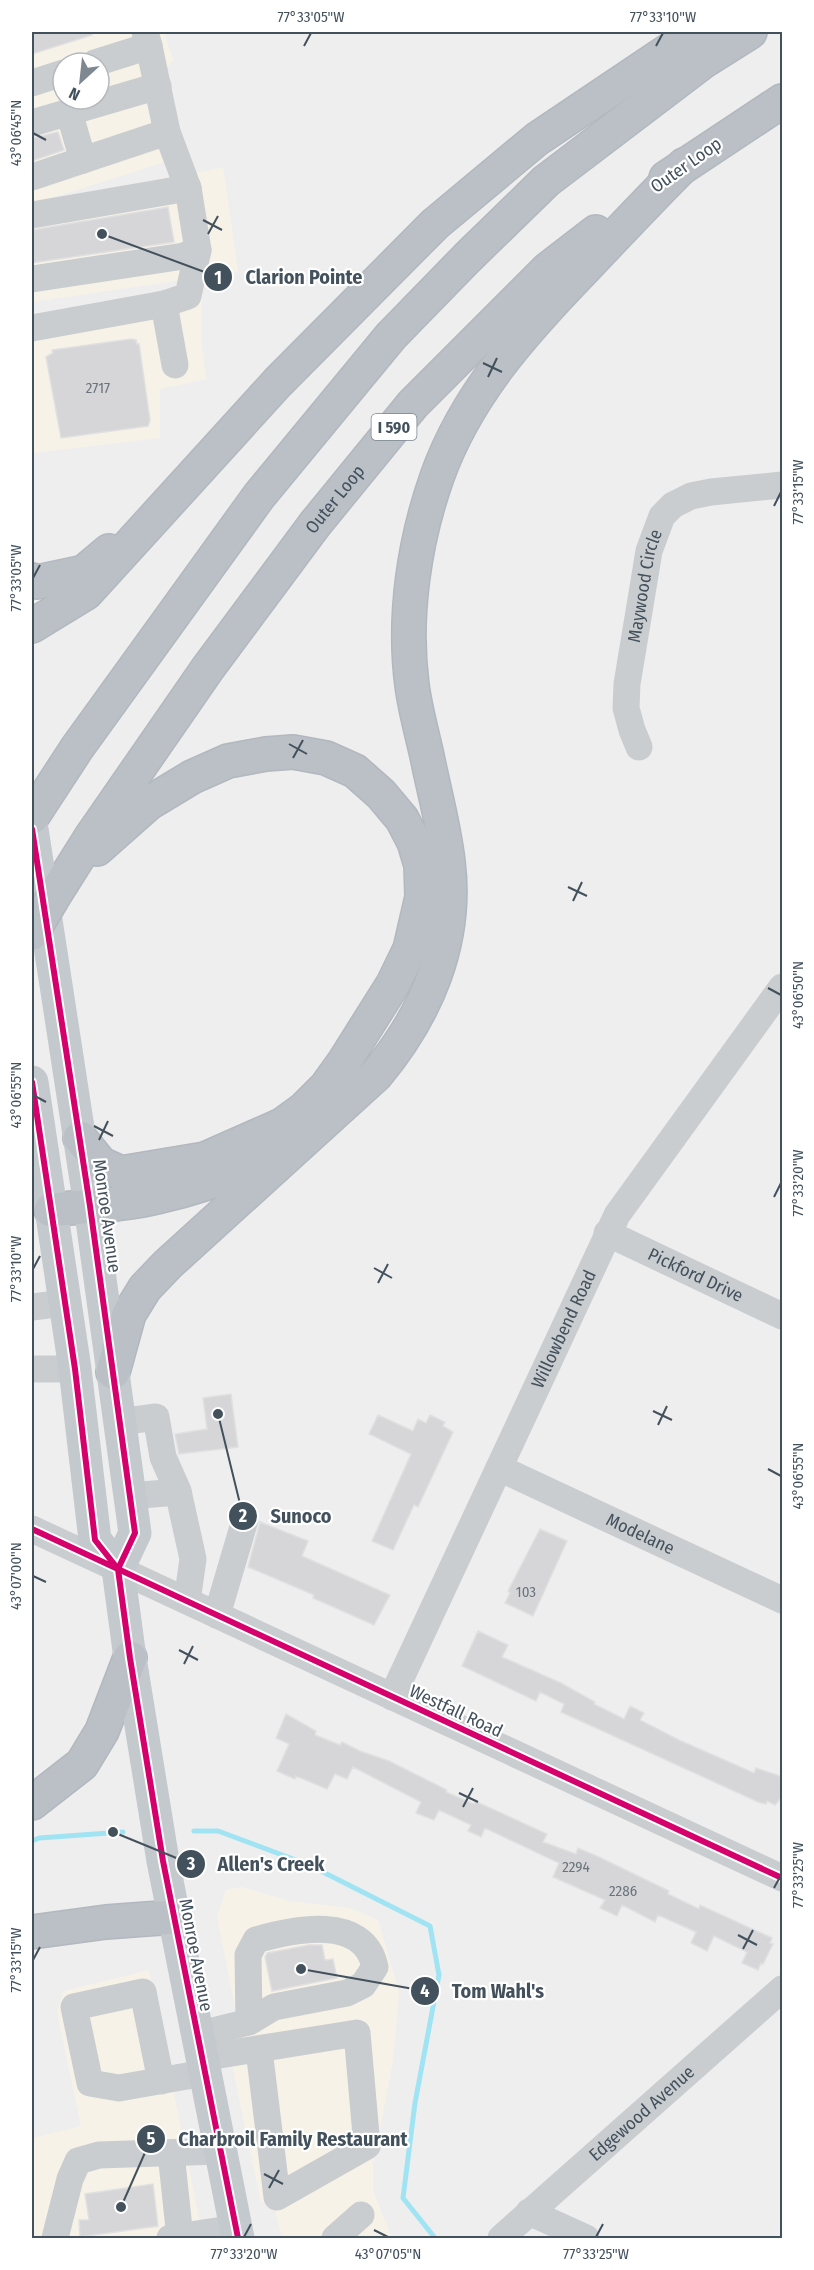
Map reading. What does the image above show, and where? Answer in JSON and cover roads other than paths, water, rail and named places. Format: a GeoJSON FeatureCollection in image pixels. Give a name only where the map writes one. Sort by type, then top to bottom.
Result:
{"type":"FeatureCollection","features":[{"type":"Feature","properties":{"kind":"highway"},"geometry":{"type":"LineString","coordinates":[[32,626],[86,592],[278,382],[435,224],[537,139],[668,51],[704,32]]}},
{"type":"Feature","properties":{"kind":"highway"},"geometry":{"type":"LineString","coordinates":[[32,817],[77,748],[259,496],[390,336],[546,181],[704,61],[750,32]]}},
{"type":"Feature","properties":{"kind":"highway","name":"Outer Loop"},"geometry":{"type":"LineString","coordinates":[[92,845],[208,668],[307,533],[413,404],[548,269],[684,165],[783,101]]}},
{"type":"Feature","properties":{"kind":"highway"},"geometry":{"type":"LineString","coordinates":[[113,1372],[129,1314],[145,1288],[168,1264],[304,1143],[376,1075],[398,1049],[429,995],[447,932],[449,864],[412,686],[410,605],[423,525],[437,477],[457,430],[476,397],[504,357],[541,313],[684,165]]}},
{"type":"Feature","properties":{"kind":"highway"},"geometry":{"type":"LineString","coordinates":[[32,580],[37,582],[84,572],[157,516]]}},
{"type":"Feature","properties":{"kind":"highway"},"geometry":{"type":"LineString","coordinates":[[32,933],[52,899],[92,845],[149,804],[192,777],[228,761],[266,754],[293,752],[326,758],[355,771],[381,794],[402,819],[414,842],[421,865],[422,897],[410,949],[393,984],[344,1062],[326,1087],[304,1109],[282,1125],[205,1160],[121,1173],[101,1164],[80,1138]]}},
{"type":"Feature","properties":{"kind":"highway"},"geometry":{"type":"LineString","coordinates":[[51,1210],[160,1197],[235,1174],[304,1143]]}},
{"type":"Feature","properties":{"kind":"highway"},"geometry":{"type":"LineString","coordinates":[[32,1803],[82,1764],[102,1731],[130,1658]]}},
{"type":"Feature","properties":{"kind":"highway"},"geometry":{"type":"LineString","coordinates":[[32,1932],[106,1922],[174,1917]]}},
{"type":"Feature","properties":{"kind":"main road","name":"Monroe Avenue"},"geometry":{"type":"LineString","coordinates":[[32,829],[90,1206],[135,1533],[118,1569],[130,1658],[163,1862],[237,2233]]}},
{"type":"Feature","properties":{"kind":"main road"},"geometry":{"type":"LineString","coordinates":[[32,1082],[75,1369],[95,1540],[118,1569]]}},
{"type":"Feature","properties":{"kind":"street"},"geometry":{"type":"LineString","coordinates":[[32,328],[164,304],[188,296],[198,250],[188,188],[168,132],[147,39],[111,56]]}},
{"type":"Feature","properties":{"kind":"street"},"geometry":{"type":"LineString","coordinates":[[32,83],[51,77]]}},
{"type":"Feature","properties":{"kind":"street"},"geometry":{"type":"LineString","coordinates":[[32,123],[158,86]]}},
{"type":"Feature","properties":{"kind":"street"},"geometry":{"type":"LineString","coordinates":[[69,112],[83,160]]}},
{"type":"Feature","properties":{"kind":"street"},"geometry":{"type":"LineString","coordinates":[[32,177],[168,132]]}},
{"type":"Feature","properties":{"kind":"street"},"geometry":{"type":"LineString","coordinates":[[32,215],[188,188]]}},
{"type":"Feature","properties":{"kind":"street"},"geometry":{"type":"LineString","coordinates":[[32,279],[184,256],[198,250]]}},
{"type":"Feature","properties":{"kind":"street"},"geometry":{"type":"LineString","coordinates":[[164,304],[175,365]]}},
{"type":"Feature","properties":{"kind":"street","name":"Maywood Circle"},"geometry":{"type":"LineString","coordinates":[[639,747],[626,708],[627,684],[649,551],[662,516],[673,505],[691,496],[783,485]]}},
{"type":"Feature","properties":{"kind":"street","name":"Willowbend Road"},"geometry":{"type":"LineString","coordinates":[[392,1697],[607,1233],[638,1184],[783,987]]}},
{"type":"Feature","properties":{"kind":"street","name":"Pickford Drive"},"geometry":{"type":"LineString","coordinates":[[607,1233],[783,1316]]}},
{"type":"Feature","properties":{"kind":"street"},"geometry":{"type":"LineString","coordinates":[[32,1307],[65,1303]]}},
{"type":"Feature","properties":{"kind":"street"},"geometry":{"type":"LineString","coordinates":[[32,1369],[75,1369]]}},
{"type":"Feature","properties":{"kind":"street"},"geometry":{"type":"LineString","coordinates":[[119,1422],[156,1417],[163,1457],[178,1492],[193,1559],[186,1601]]}},
{"type":"Feature","properties":{"kind":"street","name":"Modelane"},"geometry":{"type":"LineString","coordinates":[[499,1468],[783,1600]]}},
{"type":"Feature","properties":{"kind":"street"},"geometry":{"type":"LineString","coordinates":[[129,1496],[178,1492]]}},
{"type":"Feature","properties":{"kind":"street"},"geometry":{"type":"LineString","coordinates":[[217,1615],[245,1520]]}},
{"type":"Feature","properties":{"kind":"street","name":"Westfall Road"},"geometry":{"type":"LineString","coordinates":[[32,1529],[783,1878]]}},
{"type":"Feature","properties":{"kind":"street"},"geometry":{"type":"LineString","coordinates":[[161,2081],[274,2007],[346,1993],[363,1985],[375,1967],[372,1954],[358,1939],[320,1928],[282,1932],[256,1940],[248,1955],[249,2022]]}},
{"type":"Feature","properties":{"kind":"street","name":"Edgewood Avenue"},"geometry":{"type":"LineString","coordinates":[[501,2238],[783,1989]]}},
{"type":"Feature","properties":{"kind":"street"},"geometry":{"type":"LineString","coordinates":[[201,2055],[259,2050],[357,2033],[367,2146],[277,2197],[259,2050]]}},
{"type":"Feature","properties":{"kind":"street"},"geometry":{"type":"LineString","coordinates":[[56,2238],[70,2179],[78,2161],[99,2155],[220,2151]]}},
{"type":"Feature","properties":{"kind":"street"},"geometry":{"type":"LineString","coordinates":[[171,2153],[177,2238],[237,2233]]}},
{"type":"Feature","properties":{"kind":"street"},"geometry":{"type":"LineString","coordinates":[[529,2212],[586,2238]]}},
{"type":"Feature","properties":{"kind":"street"},"geometry":{"type":"LineString","coordinates":[[335,2238],[361,2215]]}},
{"type":"Feature","properties":{"kind":"waterway"},"geometry":{"type":"LineString","coordinates":[[194,1831],[218,1831],[309,1865],[430,1926],[439,1975],[415,2103],[403,2198],[435,2238]]}},
{"type":"Feature","properties":{"kind":"waterway"},"geometry":{"type":"LineString","coordinates":[[32,1841],[39,1838],[123,1832]]}},
{"type":"Feature","properties":{"kind":"place","name":"Clarion Pointe"},"geometry":{"type":"Point","coordinates":[102,234]}},
{"type":"Feature","properties":{"kind":"place","name":"Sunoco"},"geometry":{"type":"Point","coordinates":[218,1414]}},
{"type":"Feature","properties":{"kind":"place","name":"Allen's Creek"},"geometry":{"type":"Point","coordinates":[113,1832]}},
{"type":"Feature","properties":{"kind":"place","name":"Tom Wahl's"},"geometry":{"type":"Point","coordinates":[301,1969]}},
{"type":"Feature","properties":{"kind":"place","name":"Charbroil Family Restaurant"},"geometry":{"type":"Point","coordinates":[121,2207]}}]}
